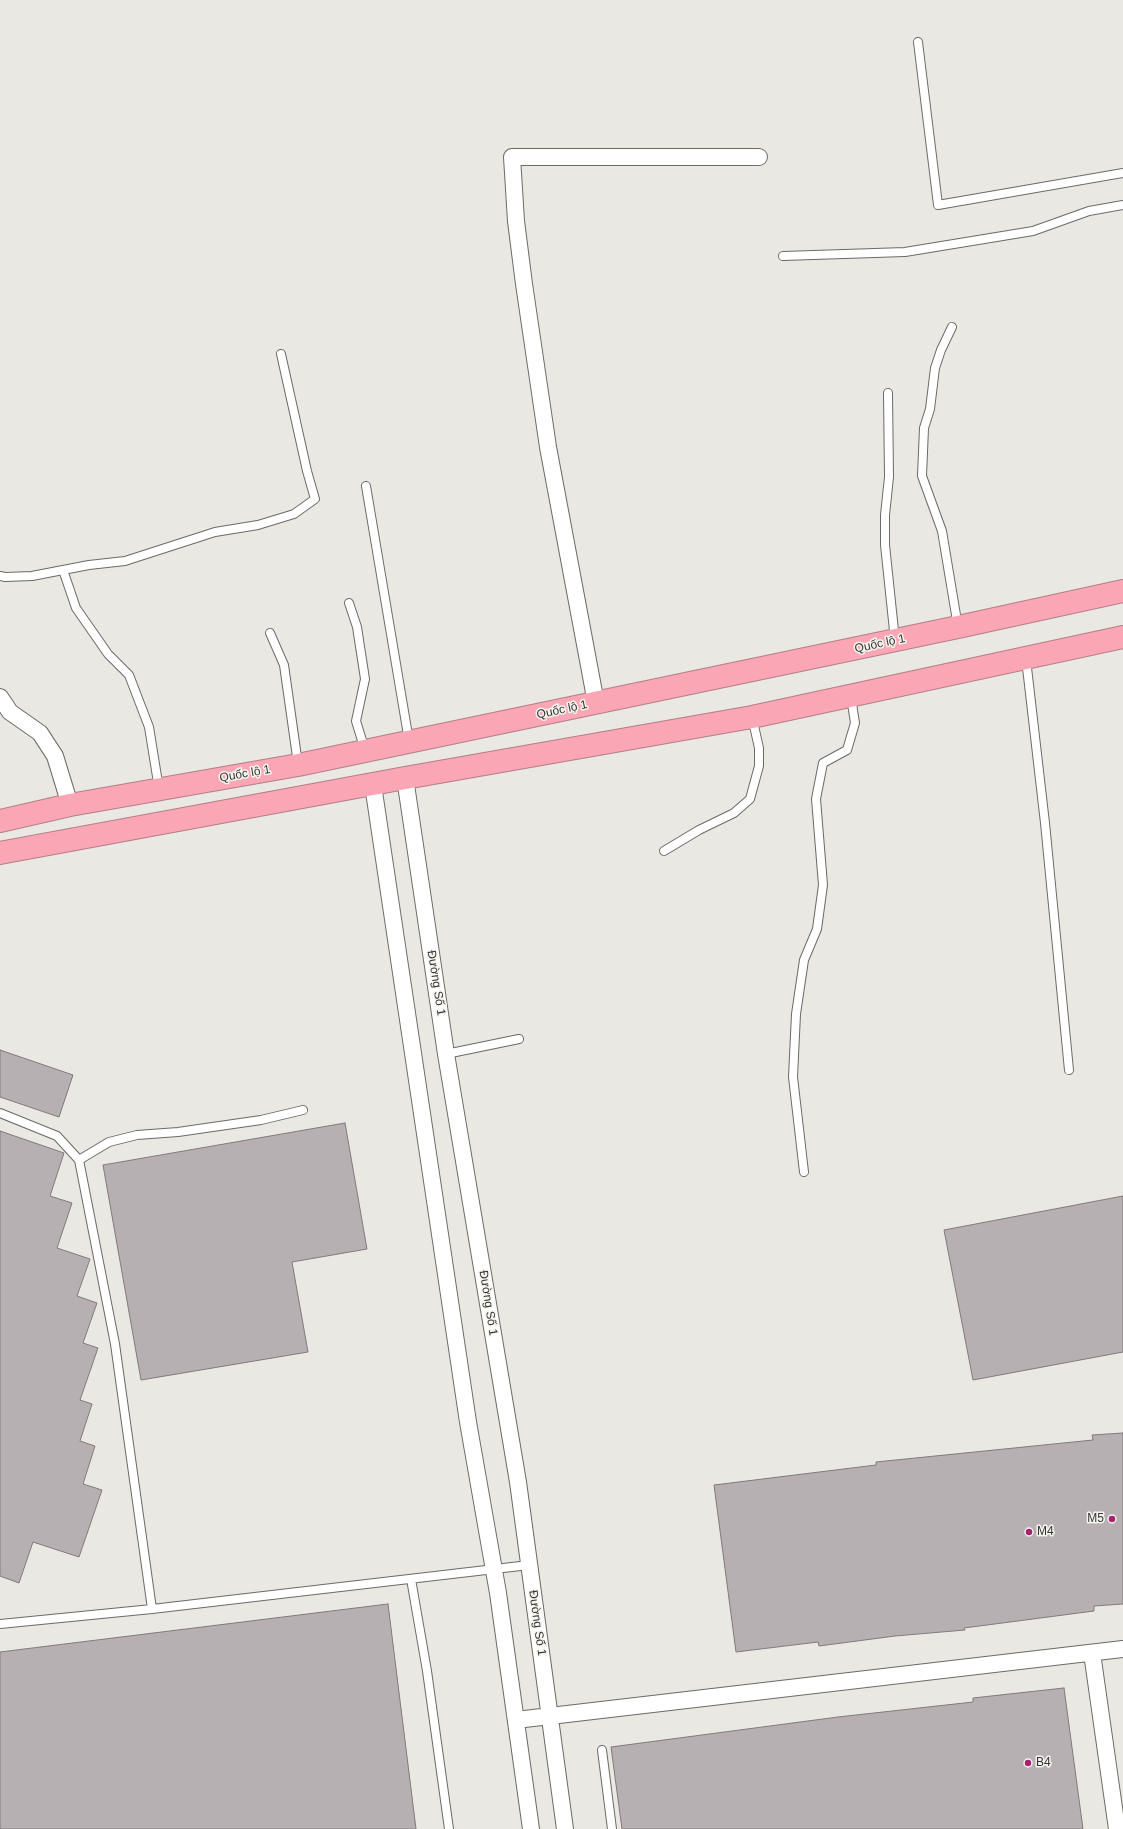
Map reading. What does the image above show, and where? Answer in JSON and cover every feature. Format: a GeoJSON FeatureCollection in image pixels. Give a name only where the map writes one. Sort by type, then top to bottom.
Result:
{"type":"FeatureCollection","features":[{"type":"Feature","properties":{"kind":"highway","name":"Quốc lộ 1"},"geometry":{"type":"LineString","coordinates":[[0,821],[70,805],[298,765],[958,628],[1123,591]]}},
{"type":"Feature","properties":{"kind":"highway"},"geometry":{"type":"LineString","coordinates":[[0,853],[405,778],[752,717],[1123,637]]}},
{"type":"Feature","properties":{"kind":"highway"},"geometry":{"type":"LineString","coordinates":[[403,743],[405,778]]}},
{"type":"Feature","properties":{"kind":"highway"},"geometry":{"type":"LineString","coordinates":[[365,751],[373,785]]}},
{"type":"Feature","properties":{"kind":"street"},"geometry":{"type":"LineString","coordinates":[[596,703],[548,447],[516,221],[512,157],[760,157]]}},
{"type":"Feature","properties":{"kind":"street"},"geometry":{"type":"LineString","coordinates":[[0,697],[10,712],[40,733],[55,756],[70,805]]}},
{"type":"Feature","properties":{"kind":"street","name":"Đường Số 1"},"geometry":{"type":"LineString","coordinates":[[405,778],[446,1054],[518,1482],[565,1829]]}},
{"type":"Feature","properties":{"kind":"street"},"geometry":{"type":"LineString","coordinates":[[373,785],[468,1422],[498,1593],[531,1829]]}},
{"type":"Feature","properties":{"kind":"street"},"geometry":{"type":"LineString","coordinates":[[516,1720],[1123,1649]]}},
{"type":"Feature","properties":{"kind":"street"},"geometry":{"type":"LineString","coordinates":[[1092,1653],[1117,1829]]}},
{"type":"Feature","properties":{"kind":"lane"},"geometry":{"type":"LineString","coordinates":[[918,42],[938,205],[1123,173]]}},
{"type":"Feature","properties":{"kind":"lane"},"geometry":{"type":"LineString","coordinates":[[783,256],[905,252],[1033,231],[1089,211],[1123,205]]}},
{"type":"Feature","properties":{"kind":"lane"},"geometry":{"type":"LineString","coordinates":[[952,327],[941,350],[935,368],[930,409],[924,428],[922,476],[942,530],[958,628]]}},
{"type":"Feature","properties":{"kind":"lane"},"geometry":{"type":"LineString","coordinates":[[0,576],[32,576],[89,564],[126,561],[215,532],[258,526],[294,514],[315,499],[307,471],[281,354]]}},
{"type":"Feature","properties":{"kind":"lane"},"geometry":{"type":"LineString","coordinates":[[888,393],[889,477],[885,515],[885,545],[895,641]]}},
{"type":"Feature","properties":{"kind":"lane"},"geometry":{"type":"LineString","coordinates":[[366,486],[403,743]]}},
{"type":"Feature","properties":{"kind":"lane"},"geometry":{"type":"LineString","coordinates":[[63,570],[76,608],[108,654],[129,675],[149,728],[159,790]]}},
{"type":"Feature","properties":{"kind":"lane"},"geometry":{"type":"LineString","coordinates":[[349,603],[357,627],[364,679],[356,721],[365,751]]}},
{"type":"Feature","properties":{"kind":"lane"},"geometry":{"type":"LineString","coordinates":[[270,633],[284,664],[298,765]]}},
{"type":"Feature","properties":{"kind":"lane"},"geometry":{"type":"LineString","coordinates":[[1026,658],[1045,823],[1068,1070]]}},
{"type":"Feature","properties":{"kind":"lane"},"geometry":{"type":"LineString","coordinates":[[804,1172],[793,1077],[796,1014],[804,960],[817,929],[823,884],[816,799],[823,763],[847,750],[854,723],[851,696]]}},
{"type":"Feature","properties":{"kind":"lane"},"geometry":{"type":"LineString","coordinates":[[664,850],[699,830],[734,814],[750,799],[759,766],[759,748],[752,717]]}},
{"type":"Feature","properties":{"kind":"lane"},"geometry":{"type":"LineString","coordinates":[[446,1054],[519,1038]]}},
{"type":"Feature","properties":{"kind":"lane"},"geometry":{"type":"LineString","coordinates":[[79,1160],[109,1142],[137,1135],[178,1132],[261,1120],[303,1110]]}},
{"type":"Feature","properties":{"kind":"lane"},"geometry":{"type":"LineString","coordinates":[[0,1113],[57,1136],[79,1160],[115,1344],[152,1609]]}},
{"type":"Feature","properties":{"kind":"lane"},"geometry":{"type":"LineString","coordinates":[[0,1624],[152,1609],[529,1565]]}},
{"type":"Feature","properties":{"kind":"lane"},"geometry":{"type":"LineString","coordinates":[[412,1579],[427,1671],[448,1829]]}},
{"type":"Feature","properties":{"kind":"lane"},"geometry":{"type":"LineString","coordinates":[[602,1750],[612,1829]]}},
{"type":"Feature","properties":{"kind":"building"},"geometry":{"type":"Polygon","coordinates":[[[0,1050],[73,1075],[59,1117],[0,1097],[0,1050]]]}},
{"type":"Feature","properties":{"kind":"building"},"geometry":{"type":"Polygon","coordinates":[[[345,1123],[367,1249],[292,1262],[308,1352],[141,1380],[103,1165],[345,1123]]]}},
{"type":"Feature","properties":{"kind":"building"},"geometry":{"type":"Polygon","coordinates":[[[0,1131],[64,1153],[50,1196],[72,1203],[57,1248],[90,1259],[77,1296],[97,1303],[83,1343],[98,1348],[80,1400],[92,1404],[80,1441],[95,1446],[83,1484],[102,1490],[79,1557],[33,1542],[19,1583],[0,1576],[0,1131]]]}},
{"type":"Feature","properties":{"kind":"building"},"geometry":{"type":"Polygon","coordinates":[[[1123,1196],[1123,1352],[973,1380],[944,1230],[1123,1196]]]}},
{"type":"Feature","properties":{"kind":"building"},"geometry":{"type":"Polygon","coordinates":[[[1123,1433],[1123,1604],[1094,1606],[1094,1611],[964,1628],[965,1630],[895,1636],[819,1646],[818,1642],[736,1652],[714,1485],[876,1465],[876,1462],[1093,1440],[1092,1435],[1123,1433]]]}},
{"type":"Feature","properties":{"kind":"building"},"geometry":{"type":"Polygon","coordinates":[[[388,1604],[416,1829],[0,1829],[0,1652],[388,1604]]]}},
{"type":"Feature","properties":{"kind":"building"},"geometry":{"type":"Polygon","coordinates":[[[1064,1688],[1083,1829],[622,1829],[611,1747],[838,1717],[973,1702],[973,1698],[1064,1688]]]}},
{"type":"Feature","properties":{"kind":"place","name":"M5"},"geometry":{"type":"Point","coordinates":[1112,1519]}},
{"type":"Feature","properties":{"kind":"place","name":"M4"},"geometry":{"type":"Point","coordinates":[1029,1532]}},
{"type":"Feature","properties":{"kind":"place","name":"B4"},"geometry":{"type":"Point","coordinates":[1028,1763]}}]}
